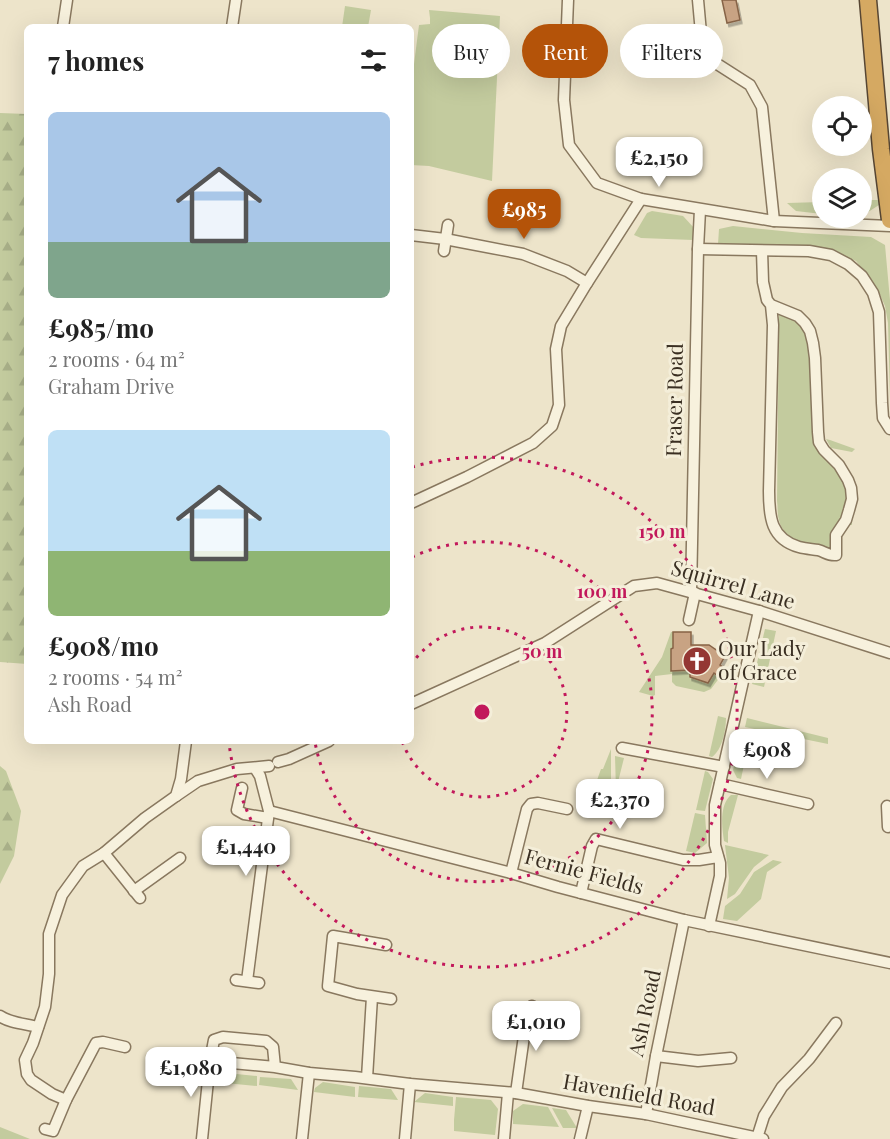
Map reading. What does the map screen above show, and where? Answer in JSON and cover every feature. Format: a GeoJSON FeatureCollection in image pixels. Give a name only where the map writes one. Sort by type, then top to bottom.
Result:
{"type":"FeatureCollection","features":[{"type":"Feature","properties":{"kind":"highway"},"geometry":{"type":"LineString","coordinates":[[868,0],[881,149],[890,220]]}},
{"type":"Feature","properties":{"kind":"street"},"geometry":{"type":"LineString","coordinates":[[63,24],[67,0]]}},
{"type":"Feature","properties":{"kind":"street"},"geometry":{"type":"LineString","coordinates":[[232,24],[236,0]]}},
{"type":"Feature","properties":{"kind":"street"},"geometry":{"type":"LineString","coordinates":[[568,0],[564,100],[569,145],[597,183],[641,199],[774,221],[890,226]]}},
{"type":"Feature","properties":{"kind":"street"},"geometry":{"type":"LineString","coordinates":[[698,0],[702,33],[714,62],[750,85],[762,107],[774,221]]}},
{"type":"Feature","properties":{"kind":"street"},"geometry":{"type":"LineString","coordinates":[[414,502],[533,443],[552,426],[559,405],[556,350],[561,326],[641,199]]}},
{"type":"Feature","properties":{"kind":"street","name":"Fraser Road"},"geometry":{"type":"LineString","coordinates":[[689,620],[693,592],[700,210]]}},
{"type":"Feature","properties":{"kind":"street"},"geometry":{"type":"LineString","coordinates":[[444,251],[448,225]]}},
{"type":"Feature","properties":{"kind":"street"},"geometry":{"type":"LineString","coordinates":[[414,235],[523,254],[567,271],[587,283]]}},
{"type":"Feature","properties":{"kind":"street"},"geometry":{"type":"LineString","coordinates":[[698,249],[809,251],[831,255],[848,264],[862,276],[873,293],[879,312],[883,418],[890,429]]}},
{"type":"Feature","properties":{"kind":"street"},"geometry":{"type":"LineString","coordinates":[[762,251],[764,291],[767,300],[771,305],[798,316],[810,332],[815,358],[819,442],[843,471],[851,488],[852,499],[846,520],[836,535],[836,555],[798,547],[781,538],[771,516],[769,491],[773,325],[771,305]]}},
{"type":"Feature","properties":{"kind":"street","name":"Squirrel Lane"},"geometry":{"type":"LineString","coordinates":[[414,703],[545,643],[634,586],[657,583],[759,611],[890,653]]}},
{"type":"Feature","properties":{"kind":"street"},"geometry":{"type":"LineString","coordinates":[[709,926],[720,876],[720,863],[715,845],[715,805],[759,611]]}},
{"type":"Feature","properties":{"kind":"street"},"geometry":{"type":"LineString","coordinates":[[176,796],[181,779],[186,744]]}},
{"type":"Feature","properties":{"kind":"street"},"geometry":{"type":"LineString","coordinates":[[66,1100],[39,1087],[31,1080],[27,1074],[25,1060],[45,1007],[49,974],[49,934],[62,895],[83,866],[104,853],[145,818],[198,781],[237,769],[273,764],[322,744]]}},
{"type":"Feature","properties":{"kind":"street"},"geometry":{"type":"LineString","coordinates":[[622,748],[724,767]]}},
{"type":"Feature","properties":{"kind":"street"},"geometry":{"type":"LineString","coordinates":[[255,768],[260,776],[268,814],[241,981],[260,983]]}},
{"type":"Feature","properties":{"kind":"street"},"geometry":{"type":"LineString","coordinates":[[720,784],[808,804]]}},
{"type":"Feature","properties":{"kind":"street","name":"Fernie Fields"},"geometry":{"type":"LineString","coordinates":[[242,788],[237,810],[244,814],[268,814],[511,873],[709,926],[890,963]]}},
{"type":"Feature","properties":{"kind":"street"},"geometry":{"type":"LineString","coordinates":[[511,873],[527,809],[531,804],[538,803],[567,809]]}},
{"type":"Feature","properties":{"kind":"street"},"geometry":{"type":"LineString","coordinates":[[581,893],[592,846],[596,839],[683,860],[718,857]]}},
{"type":"Feature","properties":{"kind":"street"},"geometry":{"type":"LineString","coordinates":[[104,853],[137,894],[180,858]]}},
{"type":"Feature","properties":{"kind":"street","name":"Ash Road"},"geometry":{"type":"LineString","coordinates":[[646,1114],[684,920]]}},
{"type":"Feature","properties":{"kind":"street"},"geometry":{"type":"LineString","coordinates":[[386,945],[333,936],[328,986],[372,997],[391,999]]}},
{"type":"Feature","properties":{"kind":"street"},"geometry":{"type":"LineString","coordinates":[[367,1078],[372,997]]}},
{"type":"Feature","properties":{"kind":"street"},"geometry":{"type":"LineString","coordinates":[[504,1139],[532,1006]]}},
{"type":"Feature","properties":{"kind":"street"},"geometry":{"type":"LineString","coordinates":[[0,1016],[38,1027]]}},
{"type":"Feature","properties":{"kind":"street"},"geometry":{"type":"LineString","coordinates":[[760,1138],[764,1116],[782,1087],[809,1059],[836,1023]]}},
{"type":"Feature","properties":{"kind":"street"},"geometry":{"type":"LineString","coordinates":[[202,1139],[214,1040],[223,1037],[266,1041],[273,1047],[275,1067]]}},
{"type":"Feature","properties":{"kind":"street"},"geometry":{"type":"LineString","coordinates":[[45,1129],[53,1131],[66,1100],[96,1043],[104,1042],[125,1047]]}},
{"type":"Feature","properties":{"kind":"street","name":"Havenfield Road"},"geometry":{"type":"LineString","coordinates":[[170,1056],[410,1084],[512,1093],[646,1114],[760,1138]]}},
{"type":"Feature","properties":{"kind":"street"},"geometry":{"type":"LineString","coordinates":[[656,1056],[698,1061],[731,1058]]}},
{"type":"Feature","properties":{"kind":"street"},"geometry":{"type":"LineString","coordinates":[[302,1139],[309,1073]]}},
{"type":"Feature","properties":{"kind":"street"},"geometry":{"type":"LineString","coordinates":[[405,1139],[410,1084]]}},
{"type":"Feature","properties":{"kind":"street"},"geometry":{"type":"LineString","coordinates":[[580,1139],[588,1106]]}},
{"type":"Feature","properties":{"kind":"green space"},"geometry":{"type":"Polygon","coordinates":[[[345,6],[371,10],[369,24],[342,24],[345,6]]]}},
{"type":"Feature","properties":{"kind":"green space"},"geometry":{"type":"Polygon","coordinates":[[[429,10],[500,16],[500,24],[432,24],[432,78],[497,78],[492,181],[429,166],[414,165],[414,64],[419,25],[430,24],[429,10]]]}},
{"type":"Feature","properties":{"kind":"green space"},"geometry":{"type":"Polygon","coordinates":[[[0,113],[24,114],[24,664],[0,662],[0,113]]]}},
{"type":"Feature","properties":{"kind":"green space"},"geometry":{"type":"Polygon","coordinates":[[[872,200],[879,200],[879,205],[872,210],[872,200]]]}},
{"type":"Feature","properties":{"kind":"green space"},"geometry":{"type":"Polygon","coordinates":[[[812,202],[812,213],[796,211],[787,203],[812,202]]]}},
{"type":"Feature","properties":{"kind":"green space"},"geometry":{"type":"Polygon","coordinates":[[[652,211],[683,216],[695,229],[693,240],[641,238],[634,235],[647,213],[652,211]]]}},
{"type":"Feature","properties":{"kind":"green space"},"geometry":{"type":"Polygon","coordinates":[[[733,226],[871,237],[885,245],[890,300],[890,399],[888,323],[885,306],[878,290],[856,261],[838,253],[718,244],[719,229],[733,226]]]}},
{"type":"Feature","properties":{"kind":"green space"},"geometry":{"type":"Polygon","coordinates":[[[785,311],[812,331],[820,439],[853,497],[852,525],[838,525],[836,550],[794,539],[782,528],[778,518],[779,312],[785,311]]]}},
{"type":"Feature","properties":{"kind":"green space"},"geometry":{"type":"Polygon","coordinates":[[[826,439],[855,449],[852,452],[831,448],[826,439]]]}},
{"type":"Feature","properties":{"kind":"green space"},"geometry":{"type":"Polygon","coordinates":[[[765,629],[776,631],[764,687],[752,684],[765,629]]]}},
{"type":"Feature","properties":{"kind":"green space"},"geometry":{"type":"Polygon","coordinates":[[[671,632],[673,632],[673,649],[671,649],[671,671],[690,668],[690,677],[707,682],[714,673],[720,677],[711,689],[704,692],[676,686],[672,682],[672,674],[655,676],[655,695],[639,692],[662,657],[671,632]]]}},
{"type":"Feature","properties":{"kind":"green space"},"geometry":{"type":"Polygon","coordinates":[[[718,716],[726,718],[725,728],[721,745],[712,757],[709,756],[718,716]]]}},
{"type":"Feature","properties":{"kind":"green space"},"geometry":{"type":"Polygon","coordinates":[[[747,718],[828,738],[828,744],[745,727],[747,718]]]}},
{"type":"Feature","properties":{"kind":"green space"},"geometry":{"type":"Polygon","coordinates":[[[742,730],[751,732],[741,779],[737,778],[733,770],[742,730]]]}},
{"type":"Feature","properties":{"kind":"green space"},"geometry":{"type":"Polygon","coordinates":[[[611,749],[611,800],[591,797],[601,769],[611,749]]]}},
{"type":"Feature","properties":{"kind":"green space"},"geometry":{"type":"Polygon","coordinates":[[[615,756],[624,758],[616,790],[615,756]]]}},
{"type":"Feature","properties":{"kind":"green space"},"geometry":{"type":"Polygon","coordinates":[[[0,766],[6,771],[21,811],[14,856],[0,884],[0,766]]]}},
{"type":"Feature","properties":{"kind":"green space"},"geometry":{"type":"Polygon","coordinates":[[[705,771],[713,779],[705,811],[696,810],[705,771]]]}},
{"type":"Feature","properties":{"kind":"green space"},"geometry":{"type":"Polygon","coordinates":[[[731,795],[738,795],[728,832],[728,843],[724,841],[722,816],[727,799],[731,795]]]}},
{"type":"Feature","properties":{"kind":"green space"},"geometry":{"type":"Polygon","coordinates":[[[695,813],[705,815],[707,843],[695,853],[686,851],[695,813]]]}},
{"type":"Feature","properties":{"kind":"green space"},"geometry":{"type":"Polygon","coordinates":[[[725,845],[769,855],[754,867],[735,894],[727,899],[729,878],[725,845]]]}},
{"type":"Feature","properties":{"kind":"green space"},"geometry":{"type":"Polygon","coordinates":[[[773,860],[782,862],[767,872],[761,899],[737,921],[723,919],[725,906],[740,894],[754,872],[773,860]]]}},
{"type":"Feature","properties":{"kind":"green space"},"geometry":{"type":"Polygon","coordinates":[[[217,1072],[257,1076],[257,1086],[215,1082],[217,1072]]]}},
{"type":"Feature","properties":{"kind":"green space"},"geometry":{"type":"Polygon","coordinates":[[[260,1077],[291,1079],[298,1090],[259,1085],[260,1077]]]}},
{"type":"Feature","properties":{"kind":"green space"},"geometry":{"type":"Polygon","coordinates":[[[323,1082],[355,1087],[355,1097],[314,1092],[315,1088],[323,1082]]]}},
{"type":"Feature","properties":{"kind":"green space"},"geometry":{"type":"Polygon","coordinates":[[[359,1086],[391,1089],[398,1100],[358,1097],[359,1086]]]}},
{"type":"Feature","properties":{"kind":"green space"},"geometry":{"type":"Polygon","coordinates":[[[425,1093],[453,1097],[453,1106],[414,1102],[425,1093]]]}},
{"type":"Feature","properties":{"kind":"green space"},"geometry":{"type":"Polygon","coordinates":[[[456,1097],[491,1100],[498,1109],[495,1135],[454,1131],[456,1097]]]}},
{"type":"Feature","properties":{"kind":"green space"},"geometry":{"type":"Polygon","coordinates":[[[523,1104],[548,1107],[559,1127],[513,1124],[513,1111],[523,1104]]]}},
{"type":"Feature","properties":{"kind":"green space"},"geometry":{"type":"Polygon","coordinates":[[[552,1108],[566,1110],[577,1128],[563,1128],[552,1108]]]}},
{"type":"Feature","properties":{"kind":"green space"},"geometry":{"type":"Polygon","coordinates":[[[0,1127],[30,1139],[0,1139],[0,1127]]]}},
{"type":"Feature","properties":{"kind":"building"},"geometry":{"type":"Polygon","coordinates":[[[722,0],[736,0],[740,20],[727,23],[722,0]]]}},
{"type":"Feature","properties":{"kind":"building","name":"Our Lady of Grace"},"geometry":{"type":"Polygon","coordinates":[[[673,632],[691,632],[691,645],[709,645],[725,656],[720,665],[724,668],[718,676],[714,673],[708,683],[690,677],[690,670],[671,671],[673,632]]]}},
{"type":"Feature","properties":{"kind":"place","name":"Our Lady of Grace"},"geometry":{"type":"Point","coordinates":[697,661]}}]}
